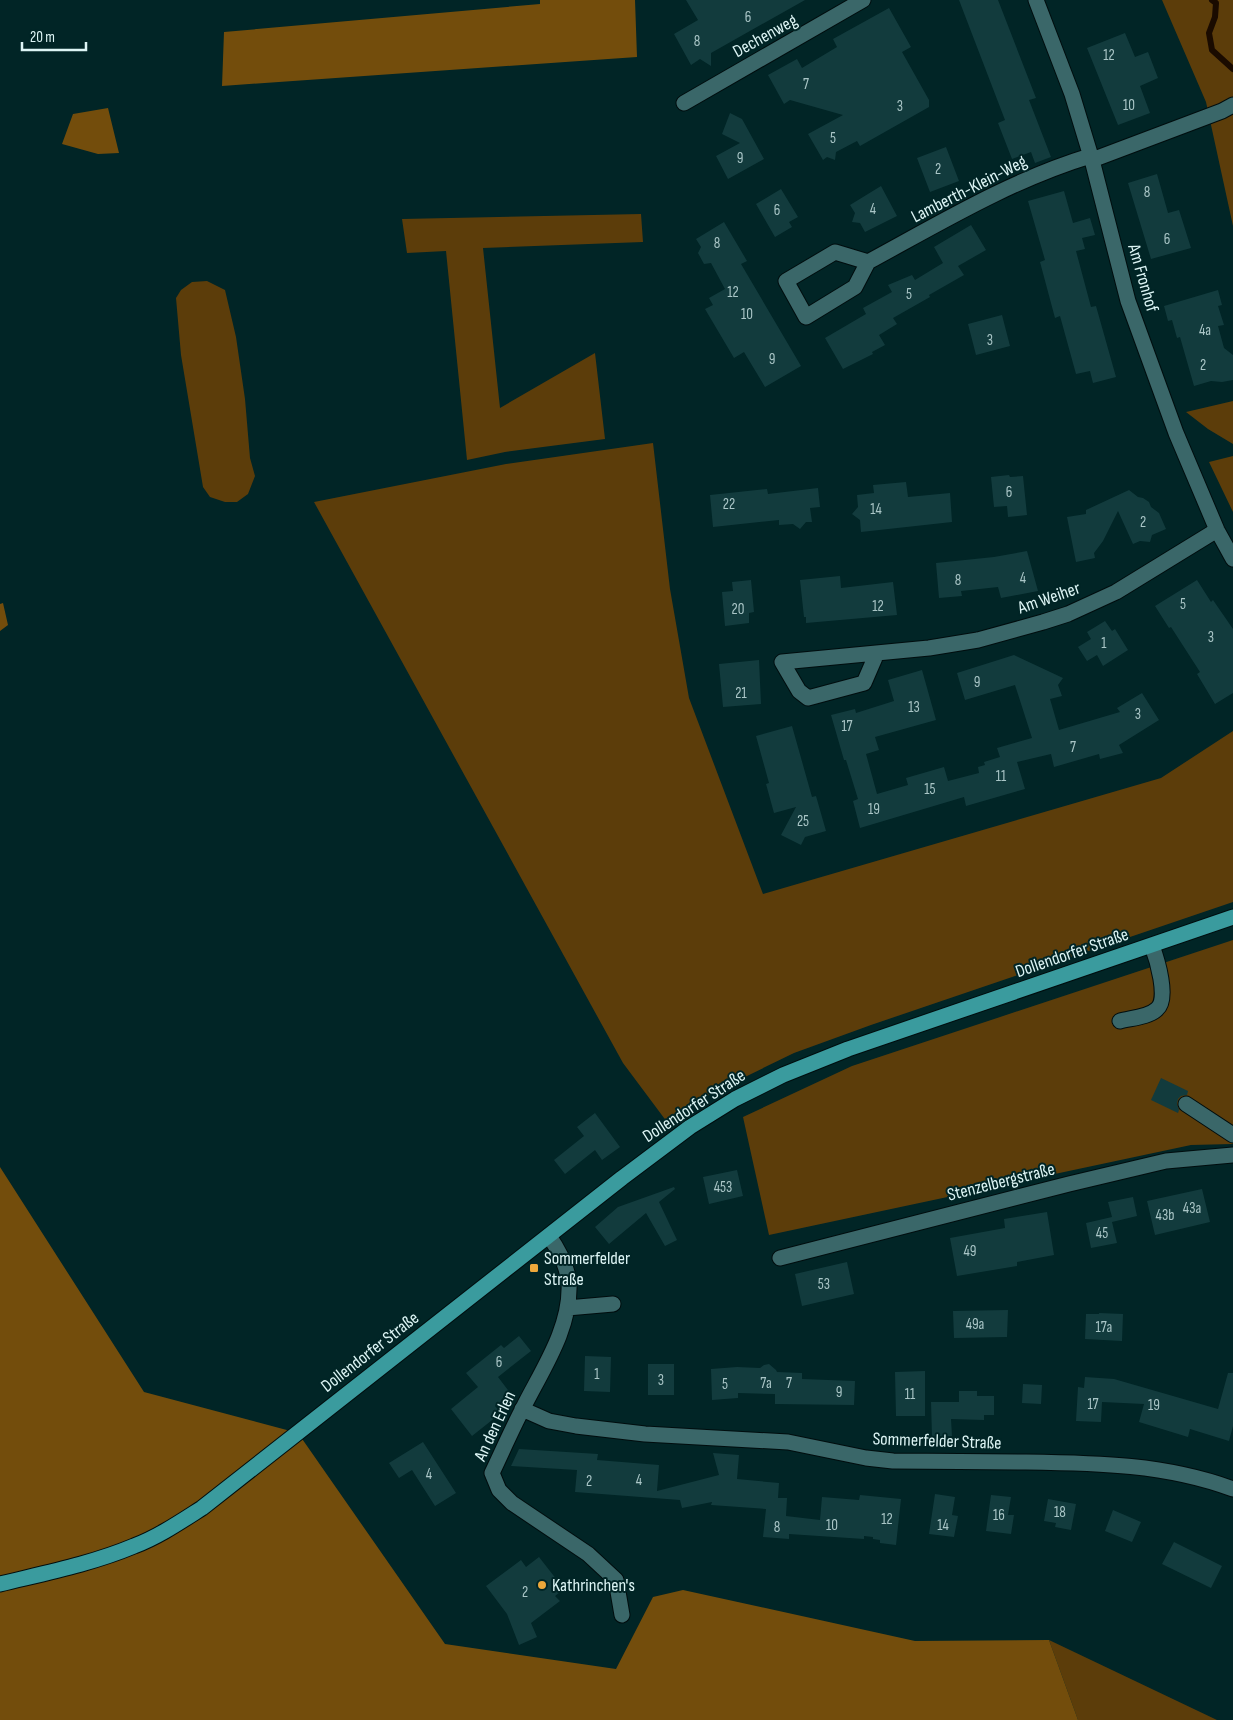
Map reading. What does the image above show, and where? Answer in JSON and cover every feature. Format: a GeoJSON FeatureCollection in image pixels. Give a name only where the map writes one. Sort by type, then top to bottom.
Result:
{"type":"FeatureCollection","features":[{"type":"Feature","properties":{"kind":"main road","name":"Dollendorfer Straße"},"geometry":{"type":"LineString","coordinates":[[0,1584],[104,1558],[136,1546],[202,1508],[622,1178],[690,1127],[735,1099],[783,1075],[848,1049],[1233,918]]}},
{"type":"Feature","properties":{"kind":"street","name":"Dechenweg"},"geometry":{"type":"LineString","coordinates":[[684,103],[863,0]]}},
{"type":"Feature","properties":{"kind":"street","name":"Am Fronhof"},"geometry":{"type":"LineString","coordinates":[[1036,0],[1072,94],[1091,158],[1128,302],[1176,433],[1217,530],[1233,559]]}},
{"type":"Feature","properties":{"kind":"street","name":"Lamberth-Klein-Weg"},"geometry":{"type":"LineString","coordinates":[[868,262],[991,196],[1062,165],[1091,158],[1222,111],[1233,105]]}},
{"type":"Feature","properties":{"kind":"street"},"geometry":{"type":"LineString","coordinates":[[835,252],[868,262],[855,287],[806,317],[786,281],[835,252]]}},
{"type":"Feature","properties":{"kind":"street","name":"Am Weiher"},"geometry":{"type":"LineString","coordinates":[[876,653],[864,683],[808,698],[799,691],[782,662],[876,653],[978,640],[1068,614],[1116,592],[1217,530]]}},
{"type":"Feature","properties":{"kind":"street"},"geometry":{"type":"LineString","coordinates":[[1120,1021],[1151,1013],[1159,1008],[1162,1000],[1160,967],[1152,946]]}},
{"type":"Feature","properties":{"kind":"street"},"geometry":{"type":"LineString","coordinates":[[1186,1104],[1233,1135]]}},
{"type":"Feature","properties":{"kind":"street","name":"Stenzelbergstraße"},"geometry":{"type":"LineString","coordinates":[[780,1258],[1166,1161],[1233,1155]]}},
{"type":"Feature","properties":{"kind":"street","name":"An den Erlen"},"geometry":{"type":"LineString","coordinates":[[549,1236],[555,1245],[569,1283],[567,1308],[554,1345],[492,1473],[499,1490],[512,1503],[588,1554],[616,1580],[622,1615]]}},
{"type":"Feature","properties":{"kind":"street"},"geometry":{"type":"LineString","coordinates":[[567,1308],[613,1304]]}},
{"type":"Feature","properties":{"kind":"street","name":"Sommerfelder Straße"},"geometry":{"type":"LineString","coordinates":[[522,1409],[549,1420],[576,1426],[645,1434],[788,1442],[866,1458],[1104,1463],[1153,1468],[1192,1475],[1233,1489]]}},
{"type":"Feature","properties":{"kind":"shaded area"},"geometry":{"type":"Polygon","coordinates":[[[540,0],[635,0],[637,57],[222,86],[224,32],[540,4],[540,0]]]}},
{"type":"Feature","properties":{"kind":"shaded area"},"geometry":{"type":"Polygon","coordinates":[[[1162,0],[1233,0],[1233,226],[1206,102],[1162,0]]]}},
{"type":"Feature","properties":{"kind":"shaded area"},"geometry":{"type":"Polygon","coordinates":[[[108,108],[119,153],[98,154],[62,144],[73,114],[108,108]]]}},
{"type":"Feature","properties":{"kind":"shaded area"},"geometry":{"type":"Polygon","coordinates":[[[641,214],[643,242],[483,248],[500,408],[595,353],[605,439],[505,452],[467,460],[446,251],[407,253],[402,219],[641,214]]]}},
{"type":"Feature","properties":{"kind":"shaded area"},"geometry":{"type":"Polygon","coordinates":[[[207,281],[225,290],[236,337],[245,399],[250,458],[255,476],[248,494],[237,502],[225,502],[210,497],[203,487],[181,355],[176,298],[181,290],[192,282],[207,281]]]}},
{"type":"Feature","properties":{"kind":"shaded area"},"geometry":{"type":"Polygon","coordinates":[[[1233,401],[1233,444],[1208,429],[1186,412],[1233,401]]]}},
{"type":"Feature","properties":{"kind":"shaded area"},"geometry":{"type":"Polygon","coordinates":[[[653,443],[670,589],[689,698],[763,894],[1161,778],[1233,731],[1233,902],[794,1053],[712,1093],[667,1122],[623,1063],[314,502],[506,464],[653,443]]]}},
{"type":"Feature","properties":{"kind":"shaded area"},"geometry":{"type":"Polygon","coordinates":[[[1233,456],[1233,512],[1209,462],[1233,456]]]}},
{"type":"Feature","properties":{"kind":"shaded area"},"geometry":{"type":"Polygon","coordinates":[[[3,603],[8,625],[0,631],[0,604],[3,603]]]}},
{"type":"Feature","properties":{"kind":"shaded area"},"geometry":{"type":"Polygon","coordinates":[[[1233,940],[1233,1144],[1191,1145],[769,1235],[743,1117],[852,1066],[1233,940]]]}},
{"type":"Feature","properties":{"kind":"shaded area"},"geometry":{"type":"Polygon","coordinates":[[[0,1167],[144,1392],[298,1433],[445,1644],[616,1669],[653,1597],[683,1590],[915,1641],[1049,1640],[1078,1720],[0,1720],[0,1167]]]}},
{"type":"Feature","properties":{"kind":"shaded area"},"geometry":{"type":"Polygon","coordinates":[[[1049,1640],[1217,1720],[1078,1720],[1049,1640]]]}},
{"type":"Feature","properties":{"kind":"building"},"geometry":{"type":"Polygon","coordinates":[[[686,0],[805,0],[711,53],[711,66],[700,59],[691,65],[674,34],[698,20],[686,0]]]}},
{"type":"Feature","properties":{"kind":"building"},"geometry":{"type":"Polygon","coordinates":[[[959,0],[998,0],[1036,98],[1029,100],[1051,157],[1035,163],[1031,152],[1012,159],[998,123],[1005,120],[959,0]]]}},
{"type":"Feature","properties":{"kind":"building"},"geometry":{"type":"Polygon","coordinates":[[[889,8],[911,47],[902,52],[929,100],[929,107],[860,146],[857,141],[836,152],[835,160],[827,157],[823,160],[808,134],[843,115],[790,100],[784,104],[768,75],[797,59],[802,68],[837,47],[833,39],[889,8]]]}},
{"type":"Feature","properties":{"kind":"building"},"geometry":{"type":"Polygon","coordinates":[[[1125,33],[1135,57],[1148,52],[1158,78],[1140,86],[1150,113],[1118,125],[1087,48],[1125,33]]]}},
{"type":"Feature","properties":{"kind":"building"},"geometry":{"type":"Polygon","coordinates":[[[730,113],[742,119],[764,159],[728,179],[716,156],[740,143],[722,134],[730,113]]]}},
{"type":"Feature","properties":{"kind":"building"},"geometry":{"type":"Polygon","coordinates":[[[946,147],[959,181],[930,192],[917,158],[946,147]]]}},
{"type":"Feature","properties":{"kind":"building"},"geometry":{"type":"Polygon","coordinates":[[[1157,174],[1168,213],[1179,210],[1191,248],[1151,259],[1128,183],[1157,174]]]}},
{"type":"Feature","properties":{"kind":"building"},"geometry":{"type":"Polygon","coordinates":[[[881,186],[897,216],[865,232],[860,223],[852,222],[855,213],[850,205],[881,186]]]}},
{"type":"Feature","properties":{"kind":"building"},"geometry":{"type":"Polygon","coordinates":[[[781,189],[798,217],[789,222],[792,227],[775,237],[756,204],[781,189]]]}},
{"type":"Feature","properties":{"kind":"building"},"geometry":{"type":"Polygon","coordinates":[[[1064,191],[1073,223],[1090,218],[1095,235],[1082,238],[1085,249],[1076,251],[1091,307],[1096,306],[1116,377],[1093,383],[1090,371],[1076,374],[1060,316],[1055,318],[1040,262],[1045,260],[1028,201],[1064,191]]]}},
{"type":"Feature","properties":{"kind":"building"},"geometry":{"type":"Polygon","coordinates":[[[724,222],[747,261],[741,264],[801,366],[765,387],[744,352],[734,358],[705,309],[713,305],[709,298],[725,289],[711,263],[704,264],[698,253],[701,247],[696,239],[724,222]]]}},
{"type":"Feature","properties":{"kind":"building"},"geometry":{"type":"Polygon","coordinates":[[[971,225],[986,250],[958,266],[964,275],[893,318],[897,324],[879,335],[885,345],[872,352],[873,354],[843,369],[825,338],[866,314],[863,308],[892,292],[888,285],[912,275],[915,280],[943,263],[934,247],[971,225]]]}},
{"type":"Feature","properties":{"kind":"building"},"geometry":{"type":"Polygon","coordinates":[[[1218,290],[1222,305],[1218,306],[1224,325],[1218,326],[1224,348],[1233,355],[1233,380],[1211,381],[1194,386],[1180,337],[1177,338],[1172,320],[1168,321],[1164,306],[1218,290]]]}},
{"type":"Feature","properties":{"kind":"building"},"geometry":{"type":"Polygon","coordinates":[[[1002,315],[1010,346],[976,355],[968,324],[1002,315]]]}},
{"type":"Feature","properties":{"kind":"building"},"geometry":{"type":"Polygon","coordinates":[[[1009,475],[1010,477],[1023,476],[1027,515],[1008,517],[1007,506],[994,507],[991,477],[1009,475]]]}},
{"type":"Feature","properties":{"kind":"building"},"geometry":{"type":"Polygon","coordinates":[[[906,482],[908,497],[950,493],[952,522],[861,532],[860,520],[852,514],[858,507],[857,495],[874,493],[873,485],[906,482]]]}},
{"type":"Feature","properties":{"kind":"building"},"geometry":{"type":"Polygon","coordinates":[[[818,488],[820,507],[810,508],[812,522],[806,522],[800,529],[793,524],[779,525],[779,520],[713,527],[710,495],[767,489],[768,494],[818,488]]]}},
{"type":"Feature","properties":{"kind":"building"},"geometry":{"type":"Polygon","coordinates":[[[1129,490],[1149,502],[1151,507],[1159,513],[1166,529],[1152,535],[1150,542],[1140,541],[1133,544],[1118,511],[1103,541],[1094,553],[1095,558],[1076,562],[1067,517],[1086,514],[1086,510],[1129,490]]]}},
{"type":"Feature","properties":{"kind":"building"},"geometry":{"type":"Polygon","coordinates":[[[1027,551],[1038,591],[1001,598],[998,587],[961,591],[962,596],[939,598],[936,563],[994,557],[1027,551]]]}},
{"type":"Feature","properties":{"kind":"building"},"geometry":{"type":"Polygon","coordinates":[[[840,576],[841,588],[893,582],[897,615],[806,623],[800,580],[840,576]]]}},
{"type":"Feature","properties":{"kind":"building"},"geometry":{"type":"Polygon","coordinates":[[[751,580],[754,612],[749,613],[749,623],[725,626],[722,592],[733,591],[732,582],[751,580]]]}},
{"type":"Feature","properties":{"kind":"building"},"geometry":{"type":"Polygon","coordinates":[[[1197,580],[1211,602],[1213,600],[1233,629],[1233,693],[1215,704],[1197,674],[1200,672],[1155,606],[1197,580]]]}},
{"type":"Feature","properties":{"kind":"building"},"geometry":{"type":"Polygon","coordinates":[[[1105,621],[1112,631],[1115,629],[1128,650],[1103,666],[1097,655],[1087,661],[1078,647],[1091,639],[1087,632],[1105,621]]]}},
{"type":"Feature","properties":{"kind":"building"},"geometry":{"type":"Polygon","coordinates":[[[1014,655],[1063,678],[1058,685],[1062,696],[1050,699],[1059,730],[1120,712],[1117,708],[1142,693],[1159,720],[1119,745],[1123,753],[1100,759],[1099,754],[1054,767],[1051,754],[1017,762],[1025,789],[966,806],[964,797],[860,828],[853,801],[858,799],[831,715],[855,709],[856,713],[894,701],[888,680],[922,670],[936,720],[875,737],[879,750],[866,754],[877,794],[908,785],[906,778],[944,767],[948,781],[979,773],[978,767],[985,765],[984,762],[1000,757],[997,748],[1032,738],[1015,685],[965,700],[957,673],[1014,655]]]}},
{"type":"Feature","properties":{"kind":"building"},"geometry":{"type":"Polygon","coordinates":[[[759,660],[761,704],[723,707],[719,664],[759,660]]]}},
{"type":"Feature","properties":{"kind":"building"},"geometry":{"type":"Polygon","coordinates":[[[792,726],[812,797],[816,796],[826,831],[805,837],[801,845],[781,835],[796,807],[774,813],[766,784],[769,783],[756,736],[792,726]]]}},
{"type":"Feature","properties":{"kind":"building"},"geometry":{"type":"Polygon","coordinates":[[[1161,1078],[1188,1091],[1187,1095],[1181,1096],[1178,1099],[1178,1113],[1151,1100],[1161,1078]]]}},
{"type":"Feature","properties":{"kind":"building"},"geometry":{"type":"Polygon","coordinates":[[[595,1113],[620,1147],[602,1160],[595,1150],[565,1174],[554,1160],[584,1136],[577,1127],[595,1113]]]}},
{"type":"Feature","properties":{"kind":"building"},"geometry":{"type":"Polygon","coordinates":[[[737,1170],[743,1196],[709,1204],[703,1177],[737,1170]]]}},
{"type":"Feature","properties":{"kind":"building"},"geometry":{"type":"Polygon","coordinates":[[[674,1187],[675,1189],[659,1202],[677,1240],[665,1246],[646,1213],[609,1244],[595,1227],[618,1207],[674,1187]]]}},
{"type":"Feature","properties":{"kind":"building"},"geometry":{"type":"Polygon","coordinates":[[[1202,1189],[1210,1222],[1155,1235],[1147,1201],[1202,1189]]]}},
{"type":"Feature","properties":{"kind":"building"},"geometry":{"type":"Polygon","coordinates":[[[1133,1197],[1137,1216],[1112,1222],[1117,1243],[1091,1248],[1086,1223],[1112,1217],[1108,1202],[1133,1197]]]}},
{"type":"Feature","properties":{"kind":"building"},"geometry":{"type":"Polygon","coordinates":[[[1047,1212],[1054,1255],[1017,1262],[1017,1266],[957,1276],[950,1238],[1005,1228],[1004,1219],[1047,1212]]]}},
{"type":"Feature","properties":{"kind":"building"},"geometry":{"type":"Polygon","coordinates":[[[847,1262],[854,1294],[802,1306],[795,1274],[847,1262]]]}},
{"type":"Feature","properties":{"kind":"building"},"geometry":{"type":"Polygon","coordinates":[[[1008,1310],[1007,1337],[954,1338],[953,1311],[1008,1310]]]}},
{"type":"Feature","properties":{"kind":"building"},"geometry":{"type":"Polygon","coordinates":[[[1086,1314],[1123,1314],[1122,1341],[1085,1339],[1086,1314]]]}},
{"type":"Feature","properties":{"kind":"building"},"geometry":{"type":"Polygon","coordinates":[[[519,1336],[531,1351],[498,1377],[511,1394],[495,1406],[501,1413],[472,1436],[451,1409],[478,1387],[466,1373],[501,1345],[504,1348],[519,1336]]]}},
{"type":"Feature","properties":{"kind":"building"},"geometry":{"type":"Polygon","coordinates":[[[585,1356],[611,1357],[610,1392],[584,1391],[585,1356]]]}},
{"type":"Feature","properties":{"kind":"building"},"geometry":{"type":"Polygon","coordinates":[[[648,1364],[674,1364],[674,1395],[648,1395],[648,1364]]]}},
{"type":"Feature","properties":{"kind":"building"},"geometry":{"type":"Polygon","coordinates":[[[769,1364],[777,1372],[802,1373],[802,1379],[855,1381],[854,1405],[775,1404],[775,1394],[738,1393],[738,1398],[712,1400],[711,1369],[760,1368],[769,1364]]]}},
{"type":"Feature","properties":{"kind":"building"},"geometry":{"type":"Polygon","coordinates":[[[925,1371],[925,1416],[896,1416],[895,1372],[925,1371]]]}},
{"type":"Feature","properties":{"kind":"building"},"geometry":{"type":"Polygon","coordinates":[[[1228,1373],[1233,1373],[1233,1426],[1229,1441],[1190,1429],[1188,1437],[1139,1422],[1144,1404],[1102,1402],[1101,1422],[1076,1421],[1078,1387],[1084,1388],[1085,1377],[1114,1379],[1218,1409],[1228,1373]]]}},
{"type":"Feature","properties":{"kind":"building"},"geometry":{"type":"Polygon","coordinates":[[[1023,1384],[1042,1385],[1041,1404],[1022,1403],[1023,1384]]]}},
{"type":"Feature","properties":{"kind":"building"},"geometry":{"type":"Polygon","coordinates":[[[959,1391],[977,1391],[977,1396],[994,1396],[994,1415],[984,1415],[984,1420],[951,1419],[952,1436],[932,1437],[931,1402],[959,1402],[959,1391]]]}},
{"type":"Feature","properties":{"kind":"building"},"geometry":{"type":"Polygon","coordinates":[[[423,1442],[456,1493],[435,1506],[412,1470],[399,1478],[389,1463],[423,1442]]]}},
{"type":"Feature","properties":{"kind":"building"},"geometry":{"type":"Polygon","coordinates":[[[519,1449],[598,1454],[597,1460],[659,1465],[657,1491],[719,1475],[713,1453],[739,1455],[737,1479],[779,1483],[778,1498],[787,1498],[786,1516],[820,1520],[822,1497],[859,1500],[860,1495],[901,1499],[896,1545],[880,1543],[880,1540],[864,1536],[864,1539],[789,1534],[789,1539],[763,1537],[766,1509],[711,1505],[712,1502],[682,1508],[680,1500],[575,1492],[577,1470],[511,1466],[519,1449]]]}},
{"type":"Feature","properties":{"kind":"building"},"geometry":{"type":"Polygon","coordinates":[[[935,1494],[955,1497],[952,1515],[958,1516],[954,1537],[929,1534],[935,1494]]]}},
{"type":"Feature","properties":{"kind":"building"},"geometry":{"type":"Polygon","coordinates":[[[991,1495],[1011,1497],[1008,1515],[1014,1515],[1011,1534],[986,1531],[991,1495]]]}},
{"type":"Feature","properties":{"kind":"building"},"geometry":{"type":"Polygon","coordinates":[[[1048,1499],[1076,1504],[1071,1530],[1055,1527],[1056,1523],[1044,1521],[1048,1499]]]}},
{"type":"Feature","properties":{"kind":"building"},"geometry":{"type":"Polygon","coordinates":[[[1113,1510],[1141,1522],[1132,1542],[1105,1531],[1113,1510]]]}},
{"type":"Feature","properties":{"kind":"building"},"geometry":{"type":"Polygon","coordinates":[[[1174,1542],[1222,1566],[1211,1588],[1162,1564],[1174,1542]]]}},
{"type":"Feature","properties":{"kind":"building"},"geometry":{"type":"Polygon","coordinates":[[[539,1557],[564,1589],[555,1596],[560,1601],[531,1623],[537,1637],[519,1645],[507,1614],[486,1586],[521,1560],[526,1567],[539,1557]]]}},
{"type":"Feature","properties":{"kind":"waterway"},"geometry":{"type":"LineString","coordinates":[[1212,0],[1216,3],[1215,17],[1209,33],[1212,50],[1233,69]]}},
{"type":"Feature","properties":{"kind":"place","name":"Sommerfelder Straße"},"geometry":{"type":"Point","coordinates":[534,1268]}},
{"type":"Feature","properties":{"kind":"place","name":"Kathrinchen's"},"geometry":{"type":"Point","coordinates":[542,1585]}}]}
